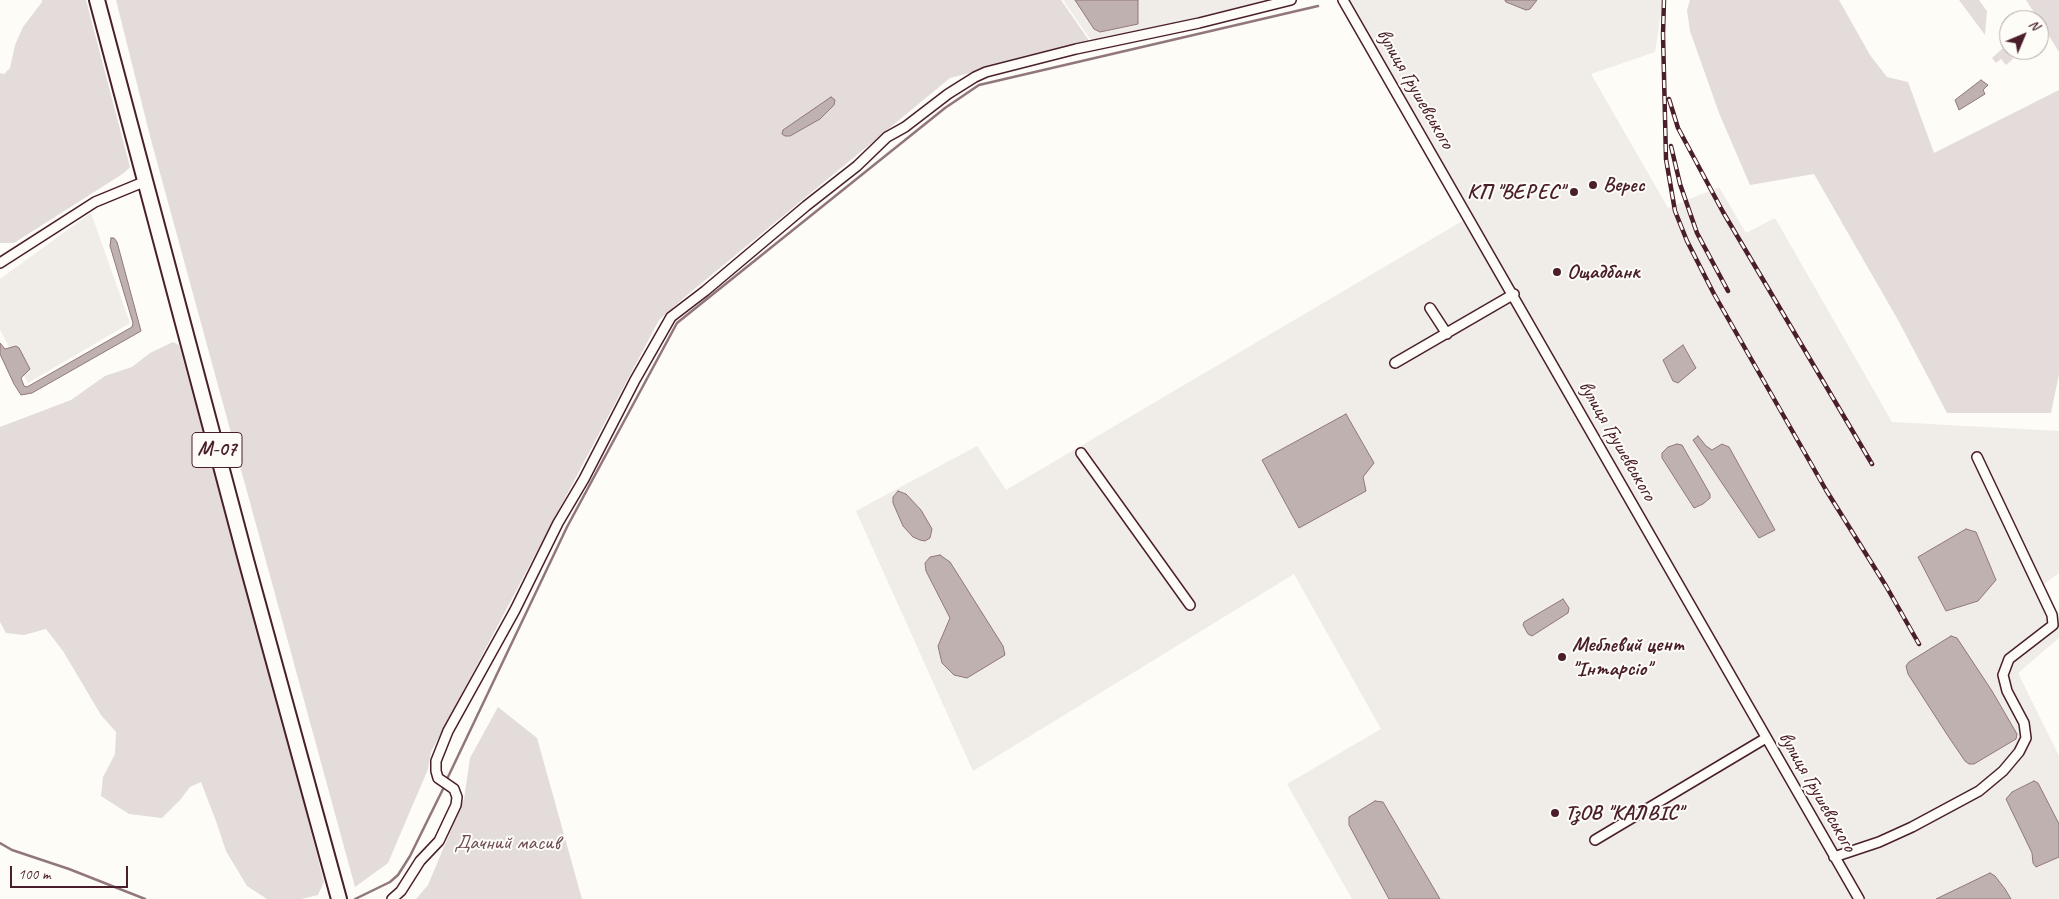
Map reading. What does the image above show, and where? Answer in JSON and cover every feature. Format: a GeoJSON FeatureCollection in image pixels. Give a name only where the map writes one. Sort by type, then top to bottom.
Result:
{"type":"FeatureCollection","features":[{"type":"Feature","properties":{"kind":"highway","name":"М-07"},"geometry":{"type":"LineString","coordinates":[[97,0],[246,560],[339,899]]}},
{"type":"Feature","properties":{"kind":"street"},"geometry":{"type":"LineString","coordinates":[[392,899],[401,891],[420,861],[439,841],[456,805],[457,797],[454,789],[438,778],[436,771],[436,761],[448,731],[515,610],[558,523],[635,380],[671,317],[857,166],[887,136],[905,127],[948,94],[975,77],[986,72],[1076,48],[1200,23],[1292,0]]}},
{"type":"Feature","properties":{"kind":"street","name":"вулиця Грушевського"},"geometry":{"type":"LineString","coordinates":[[1343,0],[1514,294],[1859,899]]}},
{"type":"Feature","properties":{"kind":"street"},"geometry":{"type":"LineString","coordinates":[[0,263],[95,202],[146,181]]}},
{"type":"Feature","properties":{"kind":"street"},"geometry":{"type":"LineString","coordinates":[[1396,364],[1514,294]]}},
{"type":"Feature","properties":{"kind":"street"},"geometry":{"type":"LineString","coordinates":[[1430,308],[1447,334]]}},
{"type":"Feature","properties":{"kind":"street"},"geometry":{"type":"LineString","coordinates":[[1081,453],[1190,605]]}},
{"type":"Feature","properties":{"kind":"street"},"geometry":{"type":"LineString","coordinates":[[1834,857],[1879,842],[1912,827],[1979,791],[2003,771],[2019,752],[2026,738],[2024,723],[2006,691],[2003,675],[2009,659],[2053,625],[2052,615],[1977,457]]}},
{"type":"Feature","properties":{"kind":"street"},"geometry":{"type":"LineString","coordinates":[[1595,840],[1766,738]]}},
{"type":"Feature","properties":{"kind":"shaded area"},"geometry":{"type":"Polygon","coordinates":[[[1063,0],[1277,0],[1092,42],[1063,0]]]}},
{"type":"Feature","properties":{"kind":"shaded area"},"geometry":{"type":"Polygon","coordinates":[[[1075,0],[1138,0],[1138,24],[1100,32],[1094,29],[1075,0]]]}},
{"type":"Feature","properties":{"kind":"shaded area"},"geometry":{"type":"Polygon","coordinates":[[[1338,0],[1663,0],[1655,52],[1591,74],[1668,208],[1719,187],[1746,233],[1775,218],[1892,422],[2059,431],[2059,573],[2044,584],[2059,615],[2059,638],[2018,673],[2059,756],[2059,899],[1352,899],[1287,784],[1381,729],[1294,574],[973,771],[856,511],[977,446],[1006,490],[1464,220],[1338,0]]]}},
{"type":"Feature","properties":{"kind":"shaded area"},"geometry":{"type":"Polygon","coordinates":[[[1505,0],[1537,0],[1530,9],[1526,10],[1505,0]]]}},
{"type":"Feature","properties":{"kind":"shaded area"},"geometry":{"type":"Polygon","coordinates":[[[1981,80],[1988,85],[1983,90],[1985,94],[1959,110],[1955,100],[1981,80]]]}},
{"type":"Feature","properties":{"kind":"shaded area"},"geometry":{"type":"Polygon","coordinates":[[[831,97],[835,100],[834,105],[820,119],[790,136],[782,134],[783,130],[831,97]]]}},
{"type":"Feature","properties":{"kind":"shaded area"},"geometry":{"type":"Polygon","coordinates":[[[91,213],[130,323],[28,383],[0,330],[0,279],[91,213]]]}},
{"type":"Feature","properties":{"kind":"shaded area"},"geometry":{"type":"Polygon","coordinates":[[[111,238],[114,238],[117,242],[141,331],[32,393],[21,395],[0,354],[0,343],[5,349],[16,346],[19,348],[30,369],[21,378],[24,386],[27,387],[132,327],[133,323],[110,246],[111,238]]]}},
{"type":"Feature","properties":{"kind":"shaded area"},"geometry":{"type":"Polygon","coordinates":[[[1683,345],[1696,368],[1678,383],[1673,381],[1663,360],[1683,345]]]}},
{"type":"Feature","properties":{"kind":"shaded area"},"geometry":{"type":"Polygon","coordinates":[[[1346,414],[1374,463],[1363,477],[1366,491],[1299,528],[1262,460],[1346,414]]]}},
{"type":"Feature","properties":{"kind":"shaded area"},"geometry":{"type":"Polygon","coordinates":[[[1698,436],[1712,450],[1722,444],[1729,447],[1775,530],[1759,538],[1693,440],[1698,436]]]}},
{"type":"Feature","properties":{"kind":"shaded area"},"geometry":{"type":"Polygon","coordinates":[[[1677,444],[1682,445],[1710,494],[1710,498],[1694,508],[1662,458],[1662,453],[1668,447],[1677,444]]]}},
{"type":"Feature","properties":{"kind":"shaded area"},"geometry":{"type":"Polygon","coordinates":[[[898,491],[906,494],[921,510],[932,529],[930,538],[925,541],[913,537],[903,526],[893,503],[893,497],[898,491]]]}},
{"type":"Feature","properties":{"kind":"shaded area"},"geometry":{"type":"Polygon","coordinates":[[[1966,529],[1976,532],[1996,580],[1978,601],[1946,611],[1918,557],[1966,529]]]}},
{"type":"Feature","properties":{"kind":"shaded area"},"geometry":{"type":"Polygon","coordinates":[[[940,555],[950,562],[1003,646],[1005,655],[967,678],[954,675],[942,663],[938,646],[950,618],[926,571],[925,563],[930,557],[940,555]]]}},
{"type":"Feature","properties":{"kind":"shaded area"},"geometry":{"type":"Polygon","coordinates":[[[1563,599],[1569,608],[1568,613],[1532,636],[1528,634],[1523,625],[1524,622],[1563,599]]]}},
{"type":"Feature","properties":{"kind":"shaded area"},"geometry":{"type":"Polygon","coordinates":[[[1951,636],[1957,638],[1992,691],[2017,734],[2016,739],[1974,764],[1969,764],[1965,761],[1908,674],[1906,666],[1909,662],[1951,636]]]}},
{"type":"Feature","properties":{"kind":"shaded area"},"geometry":{"type":"Polygon","coordinates":[[[2034,781],[2038,783],[2059,824],[2059,857],[2036,867],[2033,863],[2032,853],[2006,799],[2012,792],[2034,781]]]}},
{"type":"Feature","properties":{"kind":"shaded area"},"geometry":{"type":"Polygon","coordinates":[[[1375,801],[1383,802],[1440,899],[1389,899],[1349,825],[1349,817],[1375,801]]]}},
{"type":"Feature","properties":{"kind":"shaded area"},"geometry":{"type":"Polygon","coordinates":[[[1990,873],[1995,876],[2011,899],[1936,899],[1990,873]]]}},
{"type":"Feature","properties":{"kind":"green space"},"geometry":{"type":"Polygon","coordinates":[[[42,0],[86,0],[130,167],[124,173],[14,243],[0,243],[0,73],[4,74],[10,68],[15,45],[23,27],[42,0]]]}},
{"type":"Feature","properties":{"kind":"green space"},"geometry":{"type":"Polygon","coordinates":[[[116,0],[1061,0],[1090,42],[950,78],[659,320],[431,752],[428,769],[388,863],[355,887],[151,140],[116,0]]]}},
{"type":"Feature","properties":{"kind":"green space"},"geometry":{"type":"Polygon","coordinates":[[[1690,0],[1839,0],[1870,55],[1887,77],[1908,82],[1934,153],[2059,90],[2059,374],[2051,413],[1947,413],[1898,320],[1814,174],[1750,185],[1719,113],[1690,31],[1687,10],[1690,0]]]}},
{"type":"Feature","properties":{"kind":"green space"},"geometry":{"type":"Polygon","coordinates":[[[1959,0],[1979,0],[1987,11],[1985,35],[1959,0]]]}},
{"type":"Feature","properties":{"kind":"green space"},"geometry":{"type":"Polygon","coordinates":[[[2026,0],[2059,0],[2059,52],[2049,36],[2049,10],[2032,10],[2026,0]]]}},
{"type":"Feature","properties":{"kind":"green space"},"geometry":{"type":"Polygon","coordinates":[[[1999,52],[2000,60],[1996,63],[1992,58],[1999,52]]]}},
{"type":"Feature","properties":{"kind":"green space"},"geometry":{"type":"Polygon","coordinates":[[[2002,60],[2012,60],[2006,65],[2002,60]]]}},
{"type":"Feature","properties":{"kind":"green space"},"geometry":{"type":"Polygon","coordinates":[[[173,342],[179,345],[293,762],[324,882],[318,895],[301,899],[267,899],[247,886],[226,851],[201,782],[190,787],[162,818],[129,814],[101,796],[103,777],[115,754],[116,732],[101,715],[63,651],[46,629],[24,635],[6,633],[0,622],[0,427],[71,400],[105,376],[132,367],[150,353],[173,342]]]}},
{"type":"Feature","properties":{"kind":"green space","name":"Дачний масив"},"geometry":{"type":"Polygon","coordinates":[[[498,707],[537,738],[582,899],[416,899],[428,885],[464,799],[470,758],[498,707]]]}},
{"type":"Feature","properties":{"kind":"waterway"},"geometry":{"type":"LineString","coordinates":[[448,777],[567,527],[677,323],[945,108],[979,85],[1318,6]]}},
{"type":"Feature","properties":{"kind":"waterway"},"geometry":{"type":"LineString","coordinates":[[355,899],[390,882],[398,875],[410,856],[443,789]]}},
{"type":"Feature","properties":{"kind":"waterway"},"geometry":{"type":"LineString","coordinates":[[0,843],[12,850],[69,869],[145,899]]}},
{"type":"Feature","properties":{"kind":"railway"},"geometry":{"type":"LineString","coordinates":[[1664,0],[1666,159],[1675,211],[1687,241],[1714,294],[1826,490],[1886,586],[1919,644]]}},
{"type":"Feature","properties":{"kind":"railway"},"geometry":{"type":"LineString","coordinates":[[1669,99],[1678,128],[1723,212],[1872,464]]}},
{"type":"Feature","properties":{"kind":"railway"},"geometry":{"type":"LineString","coordinates":[[1671,146],[1680,184],[1697,233],[1728,291]]}},
{"type":"Feature","properties":{"kind":"place","name":"Верес"},"geometry":{"type":"Point","coordinates":[1593,185]}},
{"type":"Feature","properties":{"kind":"place","name":"КП \"ВЕРЕС\""},"geometry":{"type":"Point","coordinates":[1574,192]}},
{"type":"Feature","properties":{"kind":"place","name":"Ощадбанк"},"geometry":{"type":"Point","coordinates":[1557,272]}},
{"type":"Feature","properties":{"kind":"place","name":"Меблевий цент \"Інтарсіо\""},"geometry":{"type":"Point","coordinates":[1562,657]}},
{"type":"Feature","properties":{"kind":"place","name":"ТзОВ \"КАЛВІС\""},"geometry":{"type":"Point","coordinates":[1555,813]}}]}
